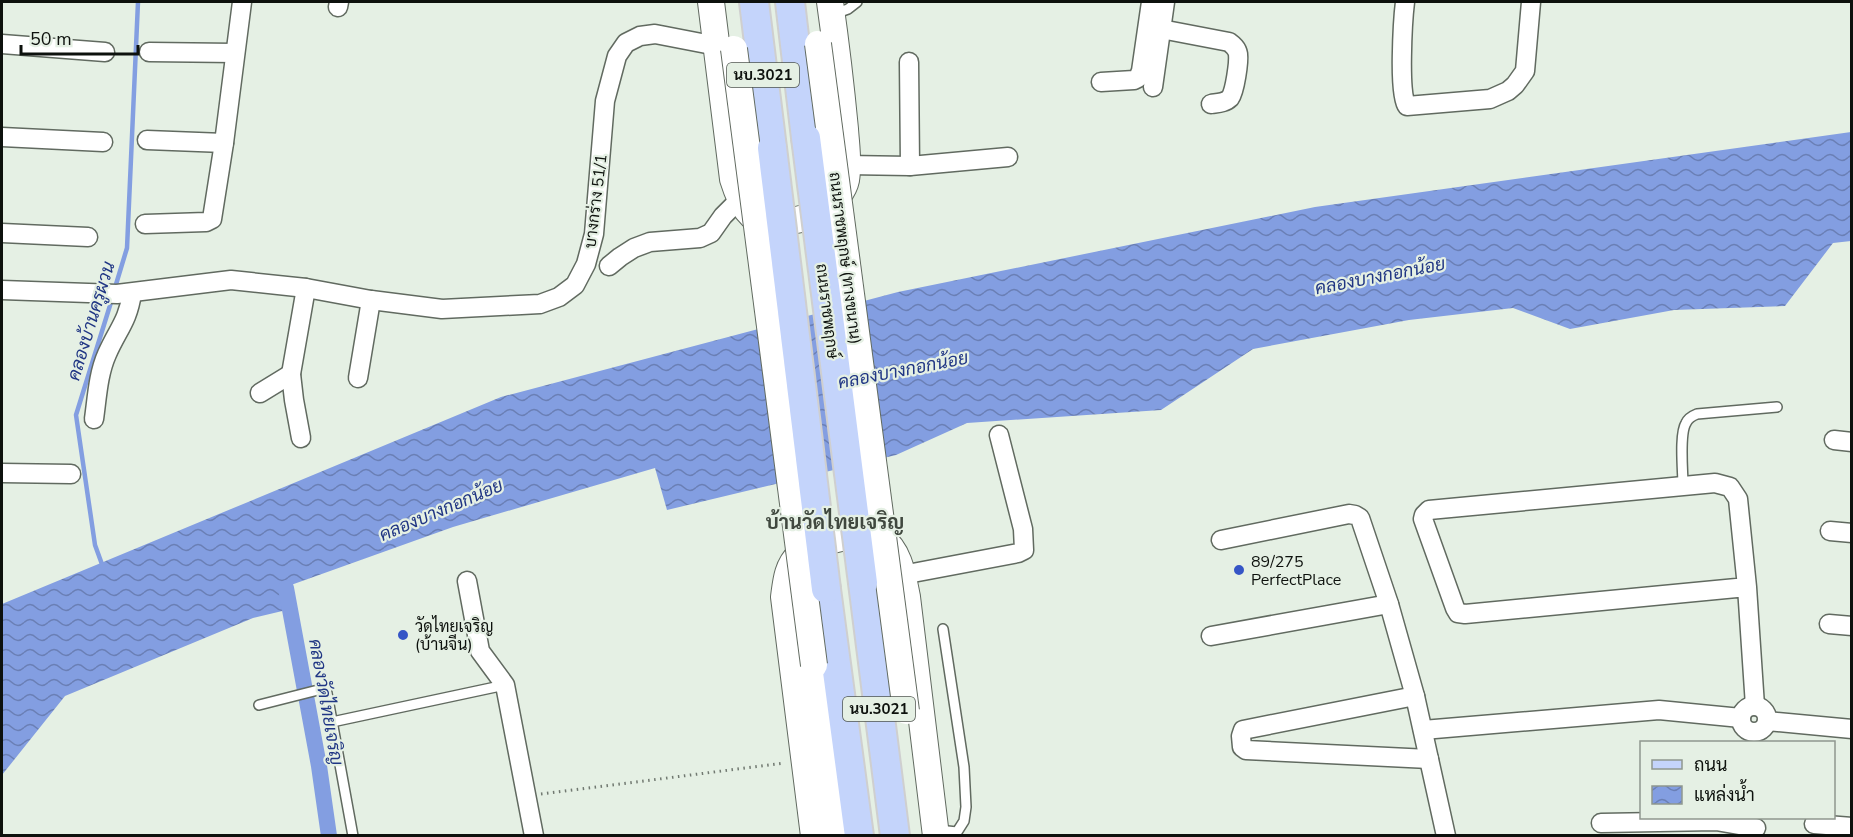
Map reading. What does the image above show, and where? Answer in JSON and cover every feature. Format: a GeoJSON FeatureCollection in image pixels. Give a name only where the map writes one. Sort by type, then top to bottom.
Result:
{"type":"FeatureCollection","features":[{"type":"Feature","properties":{"kind":"main road"},"geometry":{"type":"LineString","coordinates":[[711,2],[725,48],[733,179],[746,211],[760,220],[774,224],[812,217],[839,195],[846,181],[843,112],[825,6]]}},
{"type":"Feature","properties":{"kind":"main road","name":"นบ.3021"},"geometry":{"type":"LineString","coordinates":[[729,2],[725,48],[814,665],[834,836]]}},
{"type":"Feature","properties":{"kind":"main road","name":"นบ.3021"},"geometry":{"type":"LineString","coordinates":[[754,2],[826,590],[859,836]]}},
{"type":"Feature","properties":{"kind":"main road","name":"ถนนราชพฤกษ์"},"geometry":{"type":"LineString","coordinates":[[790,2],[895,836]]}},
{"type":"Feature","properties":{"kind":"main road","name":"ถนนราชพฤกษ์ (ทางขนาน)"},"geometry":{"type":"LineString","coordinates":[[825,6],[818,44],[906,711],[931,833]]}},
{"type":"Feature","properties":{"kind":"main road"},"geometry":{"type":"LineString","coordinates":[[814,836],[784,597],[787,572],[799,555],[814,546],[868,534],[881,538],[891,548],[903,575],[931,833]]}},
{"type":"Feature","properties":{"kind":"street"},"geometry":{"type":"LineString","coordinates":[[145,224],[206,222],[212,219],[242,2]]}},
{"type":"Feature","properties":{"kind":"street"},"geometry":{"type":"LineString","coordinates":[[1101,82],[1138,78],[1151,2]]}},
{"type":"Feature","properties":{"kind":"street"},"geometry":{"type":"LineString","coordinates":[[1153,87],[1165,2]]}},
{"type":"Feature","properties":{"kind":"street"},"geometry":{"type":"LineString","coordinates":[[1406,2],[1402,85],[1404,104],[1407,106],[1490,99],[1508,91],[1525,71],[1531,2]]}},
{"type":"Feature","properties":{"kind":"street"},"geometry":{"type":"LineString","coordinates":[[1161,29],[1229,42],[1235,47],[1238,53],[1233,91],[1230,98],[1224,102],[1211,104]]}},
{"type":"Feature","properties":{"kind":"street","name":"บางกร่าง 51/1"},"geometry":{"type":"LineString","coordinates":[[116,293],[231,280],[306,288],[371,300],[442,309],[540,304],[559,297],[575,285],[586,264],[594,234],[605,101],[617,56],[626,43],[640,36],[656,34],[725,48]]}},
{"type":"Feature","properties":{"kind":"street"},"geometry":{"type":"LineString","coordinates":[[2,44],[105,52]]}},
{"type":"Feature","properties":{"kind":"street"},"geometry":{"type":"LineString","coordinates":[[149,52],[235,53]]}},
{"type":"Feature","properties":{"kind":"street"},"geometry":{"type":"LineString","coordinates":[[909,62],[910,166]]}},
{"type":"Feature","properties":{"kind":"street"},"geometry":{"type":"LineString","coordinates":[[2,137],[103,142]]}},
{"type":"Feature","properties":{"kind":"street"},"geometry":{"type":"LineString","coordinates":[[147,140],[224,143]]}},
{"type":"Feature","properties":{"kind":"street"},"geometry":{"type":"LineString","coordinates":[[847,165],[910,166],[1008,157]]}},
{"type":"Feature","properties":{"kind":"street"},"geometry":{"type":"LineString","coordinates":[[609,266],[627,252],[650,242],[700,238],[711,233],[723,216],[740,200]]}},
{"type":"Feature","properties":{"kind":"street"},"geometry":{"type":"LineString","coordinates":[[2,233],[88,237]]}},
{"type":"Feature","properties":{"kind":"street"},"geometry":{"type":"LineString","coordinates":[[302,438],[291,374],[306,288]]}},
{"type":"Feature","properties":{"kind":"street"},"geometry":{"type":"LineString","coordinates":[[2,290],[116,293],[130,310],[103,364],[94,419]]}},
{"type":"Feature","properties":{"kind":"street"},"geometry":{"type":"LineString","coordinates":[[358,378],[371,300]]}},
{"type":"Feature","properties":{"kind":"street"},"geometry":{"type":"LineString","coordinates":[[260,393],[291,374]]}},
{"type":"Feature","properties":{"kind":"street"},"geometry":{"type":"LineString","coordinates":[[903,575],[1024,550],[1023,529],[999,435]]}},
{"type":"Feature","properties":{"kind":"street"},"geometry":{"type":"LineString","coordinates":[[2,473],[71,474]]}},
{"type":"Feature","properties":{"kind":"street"},"geometry":{"type":"LineString","coordinates":[[1747,587],[1458,612],[1423,519],[1429,510],[1715,483],[1730,487],[1738,499],[1747,587],[1755,706]]}},
{"type":"Feature","properties":{"kind":"street"},"geometry":{"type":"LineString","coordinates":[[1221,540],[1349,514],[1360,518],[1389,604],[1415,696],[1428,729],[1429,759],[1446,836]]}},
{"type":"Feature","properties":{"kind":"street"},"geometry":{"type":"LineString","coordinates":[[1830,531],[1851,533]]}},
{"type":"Feature","properties":{"kind":"street"},"geometry":{"type":"LineString","coordinates":[[467,581],[480,651],[506,685],[534,836]]}},
{"type":"Feature","properties":{"kind":"street"},"geometry":{"type":"LineString","coordinates":[[1211,636],[1389,604]]}},
{"type":"Feature","properties":{"kind":"street"},"geometry":{"type":"LineString","coordinates":[[1829,624],[1851,626]]}},
{"type":"Feature","properties":{"kind":"street"},"geometry":{"type":"LineString","coordinates":[[1415,696],[1243,730],[1241,733],[1242,747],[1246,750],[1429,759]]}},
{"type":"Feature","properties":{"kind":"street"},"geometry":{"type":"LineString","coordinates":[[1755,706],[1764,711],[1767,721],[1754,738],[1743,728],[1741,718],[1745,709],[1755,706]]}},
{"type":"Feature","properties":{"kind":"street"},"geometry":{"type":"LineString","coordinates":[[1428,729],[1659,710],[1741,718]]}},
{"type":"Feature","properties":{"kind":"street"},"geometry":{"type":"LineString","coordinates":[[1767,721],[1851,729]]}},
{"type":"Feature","properties":{"kind":"street"},"geometry":{"type":"LineString","coordinates":[[1601,823],[1716,821],[1756,827]]}},
{"type":"Feature","properties":{"kind":"street"},"geometry":{"type":"LineString","coordinates":[[1814,824],[1851,827]]}},
{"type":"Feature","properties":{"kind":"lane"},"geometry":{"type":"LineString","coordinates":[[825,6],[848,9],[857,2]]}},
{"type":"Feature","properties":{"kind":"lane"},"geometry":{"type":"LineString","coordinates":[[1683,486],[1683,431],[1690,417],[1697,414],[1777,407]]}},
{"type":"Feature","properties":{"kind":"lane"},"geometry":{"type":"LineString","coordinates":[[931,833],[957,832],[964,821],[966,807],[964,767],[942,629]]}},
{"type":"Feature","properties":{"kind":"lane"},"geometry":{"type":"LineString","coordinates":[[332,722],[506,685]]}},
{"type":"Feature","properties":{"kind":"lane"},"geometry":{"type":"LineString","coordinates":[[259,705],[326,688],[353,836]]}},
{"type":"Feature","properties":{"kind":"path"},"geometry":{"type":"LineString","coordinates":[[528,796],[788,763]]}},
{"type":"Feature","properties":{"kind":"water","name":"คลองบางกอกน้อย"},"geometry":{"type":"Polygon","coordinates":[[[1851,132],[1851,241],[1833,243],[1785,306],[1674,310],[1570,329],[1513,308],[1409,320],[1253,349],[1161,410],[967,423],[896,455],[667,510],[655,468],[453,527],[291,585],[295,608],[253,618],[65,696],[2,775],[2,604],[501,397],[898,292],[1315,207],[1851,132]]]}},
{"type":"Feature","properties":{"kind":"waterway","name":"คลองบ้านครูผวน"},"geometry":{"type":"LineString","coordinates":[[114,291],[127,248],[138,2]]}},
{"type":"Feature","properties":{"kind":"waterway","name":"คลองบ้านครูผวน"},"geometry":{"type":"LineString","coordinates":[[103,567],[95,545],[76,415],[112,299]]}},
{"type":"Feature","properties":{"kind":"waterway","name":"คลองวัดไทยเจริญ"},"geometry":{"type":"LineString","coordinates":[[286,588],[319,766],[329,836]]}},
{"type":"Feature","properties":{"kind":"place","name":"89/275 PerfectPlace"},"geometry":{"type":"Point","coordinates":[1239,570]}},
{"type":"Feature","properties":{"kind":"place","name":"วัดไทยเจริญ (บ้านจีน)"},"geometry":{"type":"Point","coordinates":[403,635]}},
{"type":"Feature","properties":{"kind":"district","name":"บ้านวัดไทยเจริญ"},"geometry":{"type":"Point","coordinates":[835,522]}}]}
